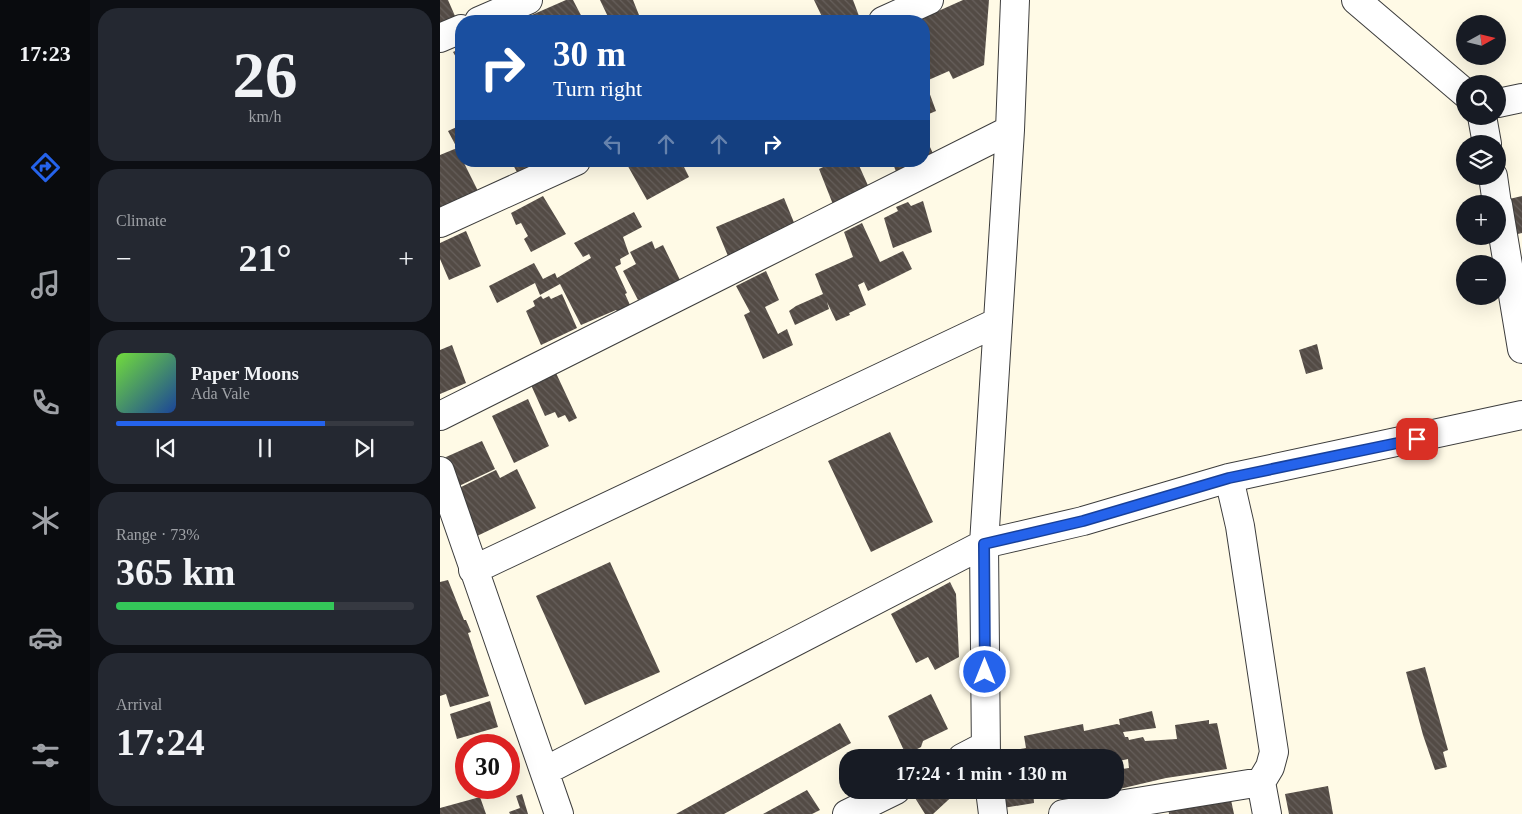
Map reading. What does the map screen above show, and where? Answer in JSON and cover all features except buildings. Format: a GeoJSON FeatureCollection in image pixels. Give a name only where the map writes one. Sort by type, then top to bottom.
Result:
{"type":"FeatureCollection","features":[{"type":"Feature","properties":{"kind":"street"},"geometry":{"type":"LineString","coordinates":[[493,15],[528,0]]}},
{"type":"Feature","properties":{"kind":"street"},"geometry":{"type":"LineString","coordinates":[[896,15],[929,0]]}},
{"type":"Feature","properties":{"kind":"street"},"geometry":{"type":"LineString","coordinates":[[978,749],[984,544],[1010,130],[1015,0]]}},
{"type":"Feature","properties":{"kind":"street"},"geometry":{"type":"LineString","coordinates":[[1356,0],[1456,85]]}},
{"type":"Feature","properties":{"kind":"street"},"geometry":{"type":"LineString","coordinates":[[440,38],[455,32]]}},
{"type":"Feature","properties":{"kind":"street"},"geometry":{"type":"LineString","coordinates":[[1506,101],[1522,98]]}},
{"type":"Feature","properties":{"kind":"street"},"geometry":{"type":"LineString","coordinates":[[440,416],[1010,130]]}},
{"type":"Feature","properties":{"kind":"street"},"geometry":{"type":"LineString","coordinates":[[440,223],[563,167]]}},
{"type":"Feature","properties":{"kind":"street"},"geometry":{"type":"LineString","coordinates":[[1506,233],[1514,257],[1522,349]]}},
{"type":"Feature","properties":{"kind":"street"},"geometry":{"type":"LineString","coordinates":[[473,570],[998,322]]}},
{"type":"Feature","properties":{"kind":"street"},"geometry":{"type":"LineString","coordinates":[[545,772],[984,544],[1083,521],[1229,478],[1522,415]]}},
{"type":"Feature","properties":{"kind":"street"},"geometry":{"type":"LineString","coordinates":[[440,471],[559,814]]}},
{"type":"Feature","properties":{"kind":"street"},"geometry":{"type":"LineString","coordinates":[[1063,814],[1261,782],[1268,773],[1274,752],[1240,526],[1229,478]]}},
{"type":"Feature","properties":{"kind":"street"},"geometry":{"type":"LineString","coordinates":[[1261,782],[1267,814]]}},
{"type":"Feature","properties":{"kind":"street"},"geometry":{"type":"LineString","coordinates":[[847,814],[878,799]]}},
{"type":"Feature","properties":{"kind":"street"},"geometry":{"type":"LineString","coordinates":[[991,799],[993,814]]}},
{"type":"Feature","properties":{"kind":"route"},"geometry":{"type":"LineString","coordinates":[[985,672],[984,544],[1083,521],[1229,478],[1417,439]]}}]}
